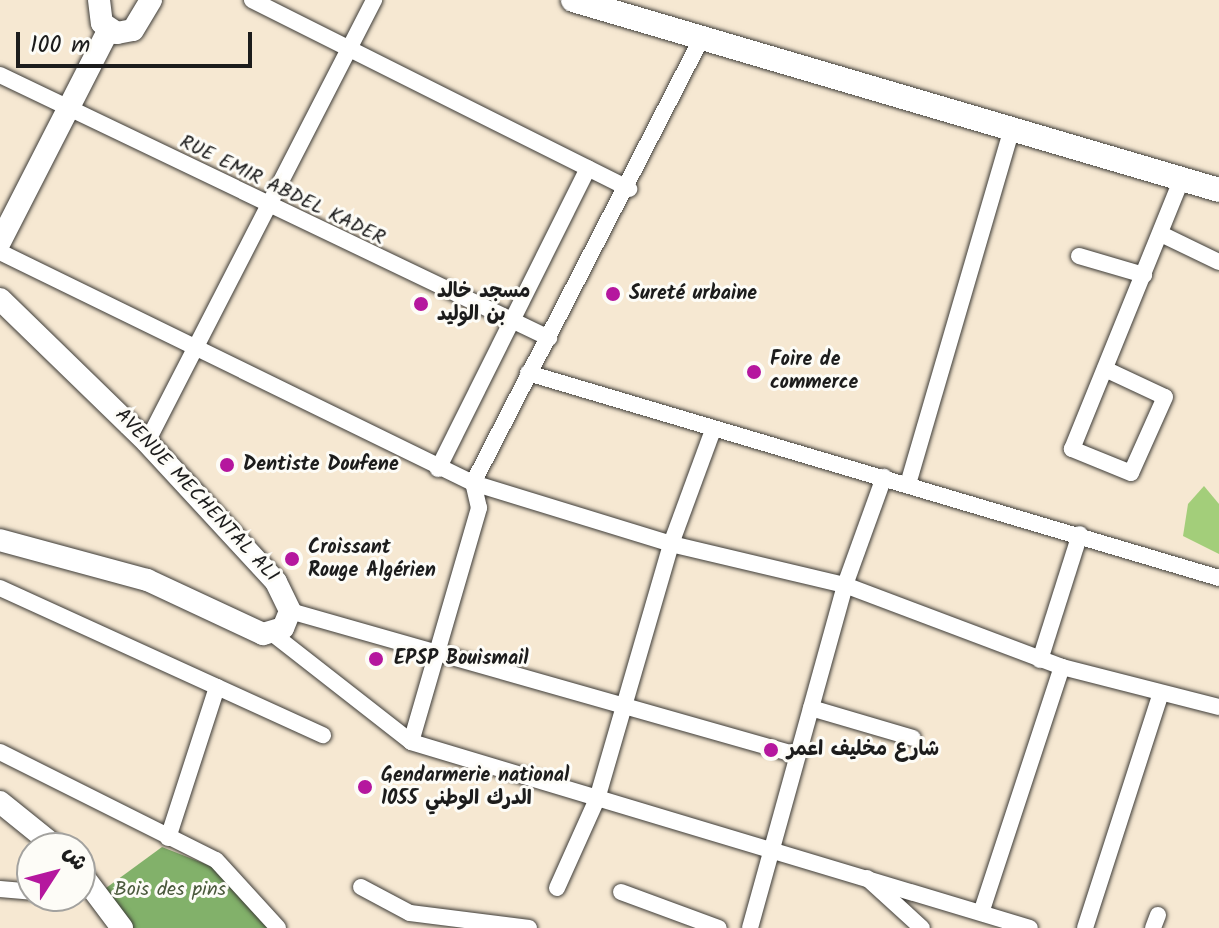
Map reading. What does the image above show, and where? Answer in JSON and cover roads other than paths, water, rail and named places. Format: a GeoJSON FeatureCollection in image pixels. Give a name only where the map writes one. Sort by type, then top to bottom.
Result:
{"type":"FeatureCollection","features":[{"type":"Feature","properties":{"kind":"main road"},"geometry":{"type":"LineString","coordinates":[[0,242],[71,110],[109,29],[99,0]]}},
{"type":"Feature","properties":{"kind":"main road"},"geometry":{"type":"LineString","coordinates":[[109,29],[133,30],[151,0]]}},
{"type":"Feature","properties":{"kind":"main road"},"geometry":{"type":"LineString","coordinates":[[573,0],[1013,126],[1219,190]]}},
{"type":"Feature","properties":{"kind":"main road","name":"AVENUE MECHENTAL ALI"},"geometry":{"type":"LineString","coordinates":[[0,299],[147,442],[276,582],[290,611]]}},
{"type":"Feature","properties":{"kind":"main road"},"geometry":{"type":"LineString","coordinates":[[0,540],[147,580],[273,634],[290,611]]}},
{"type":"Feature","properties":{"kind":"main road"},"geometry":{"type":"LineString","coordinates":[[0,802],[37,832]]}},
{"type":"Feature","properties":{"kind":"main road"},"geometry":{"type":"LineString","coordinates":[[96,897],[122,928]]}},
{"type":"Feature","properties":{"kind":"street"},"geometry":{"type":"LineString","coordinates":[[252,0],[629,189]]}},
{"type":"Feature","properties":{"kind":"street"},"geometry":{"type":"LineString","coordinates":[[147,442],[374,0]]}},
{"type":"Feature","properties":{"kind":"street"},"geometry":{"type":"LineString","coordinates":[[411,742],[479,508],[473,483],[528,373],[629,189],[701,39]]}},
{"type":"Feature","properties":{"kind":"street","name":"RUE EMIR ABDEL KADER"},"geometry":{"type":"LineString","coordinates":[[0,75],[269,208],[549,338]]}},
{"type":"Feature","properties":{"kind":"street"},"geometry":{"type":"LineString","coordinates":[[908,484],[1013,126]]}},
{"type":"Feature","properties":{"kind":"street"},"geometry":{"type":"LineString","coordinates":[[438,469],[508,321],[588,168]]}},
{"type":"Feature","properties":{"kind":"street"},"geometry":{"type":"LineString","coordinates":[[1105,369],[1165,397],[1131,473],[1072,449],[1182,178]]}},
{"type":"Feature","properties":{"kind":"street"},"geometry":{"type":"LineString","coordinates":[[1161,234],[1219,262]]}},
{"type":"Feature","properties":{"kind":"street"},"geometry":{"type":"LineString","coordinates":[[0,252],[195,352],[473,483],[671,544],[845,585],[1040,660],[1219,707]]}},
{"type":"Feature","properties":{"kind":"street"},"geometry":{"type":"LineString","coordinates":[[1079,256],[1144,275]]}},
{"type":"Feature","properties":{"kind":"street"},"geometry":{"type":"LineString","coordinates":[[528,373],[713,430],[1080,534],[1219,578]]}},
{"type":"Feature","properties":{"kind":"street"},"geometry":{"type":"LineString","coordinates":[[557,888],[597,799],[671,544],[713,430]]}},
{"type":"Feature","properties":{"kind":"street"},"geometry":{"type":"LineString","coordinates":[[750,928],[845,585],[884,477]]}},
{"type":"Feature","properties":{"kind":"street"},"geometry":{"type":"LineString","coordinates":[[1040,660],[1080,534]]}},
{"type":"Feature","properties":{"kind":"street"},"geometry":{"type":"LineString","coordinates":[[0,588],[323,735]]}},
{"type":"Feature","properties":{"kind":"street"},"geometry":{"type":"LineString","coordinates":[[290,611],[439,648],[797,755]]}},
{"type":"Feature","properties":{"kind":"street"},"geometry":{"type":"LineString","coordinates":[[273,634],[411,742],[597,799],[773,845],[1030,928]]}},
{"type":"Feature","properties":{"kind":"street"},"geometry":{"type":"LineString","coordinates":[[982,910],[1062,667]]}},
{"type":"Feature","properties":{"kind":"street"},"geometry":{"type":"LineString","coordinates":[[168,838],[217,687]]}},
{"type":"Feature","properties":{"kind":"street"},"geometry":{"type":"LineString","coordinates":[[1085,928],[1161,693]]}},
{"type":"Feature","properties":{"kind":"street"},"geometry":{"type":"LineString","coordinates":[[811,708],[913,738]]}},
{"type":"Feature","properties":{"kind":"street"},"geometry":{"type":"LineString","coordinates":[[0,752],[219,862],[278,928]]}},
{"type":"Feature","properties":{"kind":"street"},"geometry":{"type":"LineString","coordinates":[[864,875],[922,928]]}},
{"type":"Feature","properties":{"kind":"street"},"geometry":{"type":"LineString","coordinates":[[361,887],[410,913],[529,928]]}},
{"type":"Feature","properties":{"kind":"street"},"geometry":{"type":"LineString","coordinates":[[621,892],[719,928]]}},
{"type":"Feature","properties":{"kind":"place","name":"Sureté urbaine"},"geometry":{"type":"Point","coordinates":[613,294]}},
{"type":"Feature","properties":{"kind":"place","name":"مسجد خالد بن الوليد"},"geometry":{"type":"Point","coordinates":[421,304]}},
{"type":"Feature","properties":{"kind":"place","name":"Foire de commerce"},"geometry":{"type":"Point","coordinates":[754,372]}},
{"type":"Feature","properties":{"kind":"place","name":"Dentiste Doufene"},"geometry":{"type":"Point","coordinates":[227,465]}},
{"type":"Feature","properties":{"kind":"place","name":"Croissant Rouge Algérien"},"geometry":{"type":"Point","coordinates":[292,559]}},
{"type":"Feature","properties":{"kind":"place","name":"EPSP Bouismail"},"geometry":{"type":"Point","coordinates":[376,659]}},
{"type":"Feature","properties":{"kind":"place","name":"شارع مخليف اعمر"},"geometry":{"type":"Point","coordinates":[771,750]}},
{"type":"Feature","properties":{"kind":"place","name":"Gendarmerie national 1055 الدرك الوطني"},"geometry":{"type":"Point","coordinates":[365,787]}},
{"type":"Feature","properties":{"kind":"park label","name":"Bois des pins"},"geometry":{"type":"Point","coordinates":[170,890]}}]}
